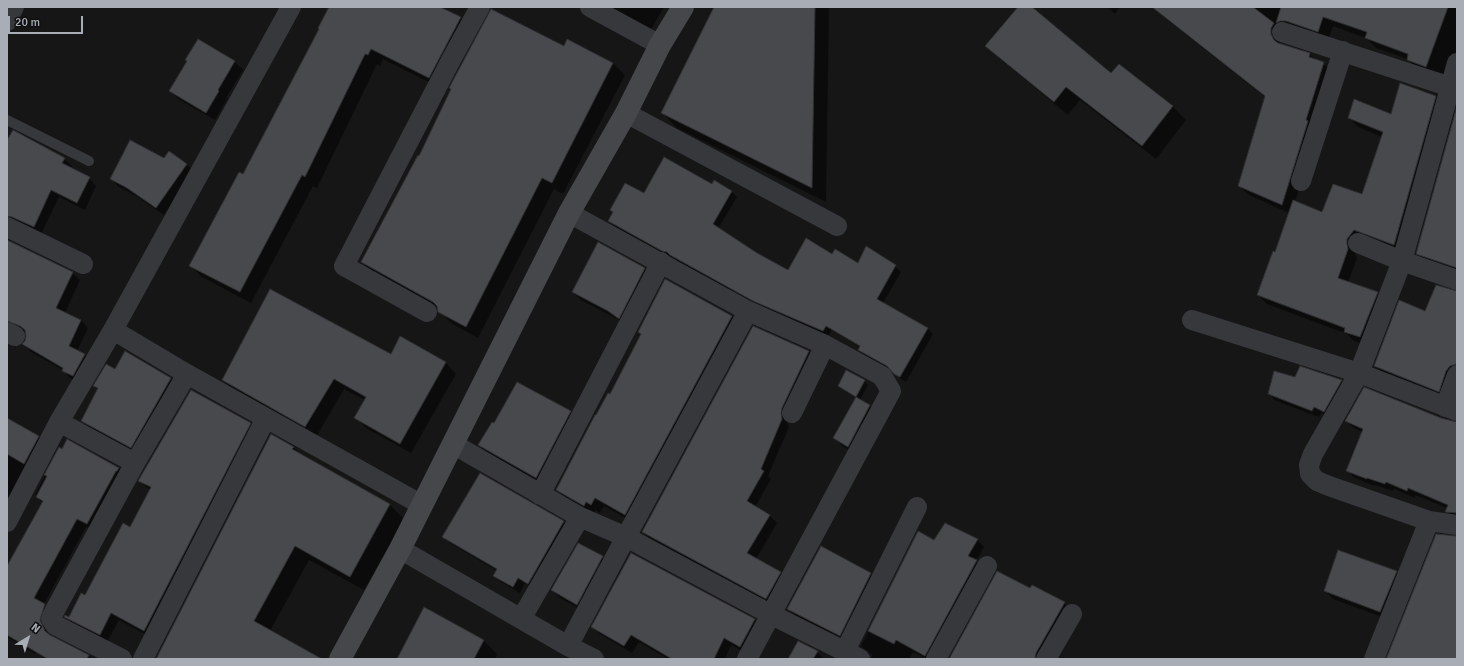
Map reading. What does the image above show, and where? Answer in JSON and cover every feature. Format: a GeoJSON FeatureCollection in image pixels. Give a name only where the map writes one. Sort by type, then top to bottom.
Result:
{"type":"FeatureCollection","features":[{"type":"Feature","properties":{"kind":"street"},"geometry":{"type":"LineString","coordinates":[[7,21],[14,7]]}},
{"type":"Feature","properties":{"kind":"street"},"geometry":{"type":"LineString","coordinates":[[7,522],[59,422],[114,330],[291,7]]}},
{"type":"Feature","properties":{"kind":"street"},"geometry":{"type":"LineString","coordinates":[[427,312],[344,266],[480,7]]}},
{"type":"Feature","properties":{"kind":"street"},"geometry":{"type":"LineString","coordinates":[[590,7],[660,45]]}},
{"type":"Feature","properties":{"kind":"street"},"geometry":{"type":"LineString","coordinates":[[340,659],[400,549],[569,212],[626,113],[660,45],[683,7]]}},
{"type":"Feature","properties":{"kind":"street"},"geometry":{"type":"LineString","coordinates":[[1282,32],[1453,88]]}},
{"type":"Feature","properties":{"kind":"street"},"geometry":{"type":"LineString","coordinates":[[1301,181],[1342,51]]}},
{"type":"Feature","properties":{"kind":"street"},"geometry":{"type":"LineString","coordinates":[[1457,63],[1453,88],[1402,261],[1359,373],[1313,454],[1309,465],[1310,474],[1317,481],[1329,486],[1429,521],[1457,525]]}},
{"type":"Feature","properties":{"kind":"street"},"geometry":{"type":"LineString","coordinates":[[626,113],[837,226]]}},
{"type":"Feature","properties":{"kind":"street"},"geometry":{"type":"LineString","coordinates":[[569,212],[748,311],[825,345],[882,376],[891,391],[747,659]]}},
{"type":"Feature","properties":{"kind":"street"},"geometry":{"type":"LineString","coordinates":[[7,227],[83,264]]}},
{"type":"Feature","properties":{"kind":"street"},"geometry":{"type":"LineString","coordinates":[[1358,243],[1402,261],[1457,280]]}},
{"type":"Feature","properties":{"kind":"street"},"geometry":{"type":"LineString","coordinates":[[540,495],[661,262]]}},
{"type":"Feature","properties":{"kind":"street"},"geometry":{"type":"LineString","coordinates":[[568,646],[748,311]]}},
{"type":"Feature","properties":{"kind":"street"},"geometry":{"type":"LineString","coordinates":[[1192,320],[1359,373],[1451,409],[1457,375]]}},
{"type":"Feature","properties":{"kind":"street"},"geometry":{"type":"LineString","coordinates":[[114,330],[187,374],[422,505]]}},
{"type":"Feature","properties":{"kind":"street"},"geometry":{"type":"LineString","coordinates":[[792,413],[825,345]]}},
{"type":"Feature","properties":{"kind":"street"},"geometry":{"type":"LineString","coordinates":[[122,659],[55,625],[51,619],[135,463],[187,374]]}},
{"type":"Feature","properties":{"kind":"street"},"geometry":{"type":"LineString","coordinates":[[143,659],[266,418]]}},
{"type":"Feature","properties":{"kind":"street"},"geometry":{"type":"LineString","coordinates":[[59,422],[135,463]]}},
{"type":"Feature","properties":{"kind":"street"},"geometry":{"type":"LineString","coordinates":[[453,444],[580,517],[626,537],[770,614],[853,655],[917,507]]}},
{"type":"Feature","properties":{"kind":"street"},"geometry":{"type":"LineString","coordinates":[[521,619],[580,517]]}},
{"type":"Feature","properties":{"kind":"street"},"geometry":{"type":"LineString","coordinates":[[1374,659],[1429,521]]}},
{"type":"Feature","properties":{"kind":"street"},"geometry":{"type":"LineString","coordinates":[[400,549],[568,646],[594,659]]}},
{"type":"Feature","properties":{"kind":"street"},"geometry":{"type":"LineString","coordinates":[[936,659],[987,566]]}},
{"type":"Feature","properties":{"kind":"street"},"geometry":{"type":"LineString","coordinates":[[1046,659],[1072,614]]}},
{"type":"Feature","properties":{"kind":"lane"},"geometry":{"type":"LineString","coordinates":[[7,120],[89,161]]}},
{"type":"Feature","properties":{"kind":"building"},"geometry":{"type":"Polygon","coordinates":[[[329,7],[440,7],[461,17],[429,78],[371,49],[368,55],[365,54],[305,177],[302,175],[240,292],[189,266],[239,172],[243,174],[329,7]]]}},
{"type":"Feature","properties":{"kind":"building"},"geometry":{"type":"Polygon","coordinates":[[[714,7],[815,7],[812,188],[661,113],[714,7]]]}},
{"type":"Feature","properties":{"kind":"building"},"geometry":{"type":"Polygon","coordinates":[[[1018,7],[1032,7],[1111,73],[1119,64],[1173,106],[1142,146],[1066,87],[1054,102],[985,46],[1018,7]]]}},
{"type":"Feature","properties":{"kind":"building"},"geometry":{"type":"Polygon","coordinates":[[[1152,7],[1253,7],[1274,23],[1271,28],[1271,34],[1274,40],[1278,43],[1310,53],[1309,57],[1324,62],[1306,120],[1308,121],[1282,205],[1238,186],[1265,96],[1152,7]]]}},
{"type":"Feature","properties":{"kind":"building"},"geometry":{"type":"Polygon","coordinates":[[[1281,7],[1448,7],[1426,67],[1407,60],[1408,54],[1365,38],[1367,32],[1323,17],[1318,32],[1286,21],[1276,23],[1281,7]]]}},
{"type":"Feature","properties":{"kind":"building"},"geometry":{"type":"Polygon","coordinates":[[[491,9],[564,46],[567,39],[613,63],[552,183],[542,178],[466,327],[438,312],[437,306],[433,302],[361,262],[418,155],[419,156],[451,89],[449,88],[491,9]]]}},
{"type":"Feature","properties":{"kind":"building"},"geometry":{"type":"Polygon","coordinates":[[[198,39],[235,61],[206,113],[169,91],[198,39]]]}},
{"type":"Feature","properties":{"kind":"building"},"geometry":{"type":"Polygon","coordinates":[[[1400,83],[1436,96],[1394,245],[1354,230],[1347,239],[1348,249],[1338,278],[1378,292],[1360,337],[1344,332],[1345,328],[1257,295],[1273,251],[1275,252],[1293,200],[1322,212],[1333,184],[1362,194],[1383,132],[1348,118],[1354,99],[1391,114],[1400,83]]]}},
{"type":"Feature","properties":{"kind":"building"},"geometry":{"type":"Polygon","coordinates":[[[1457,106],[1457,268],[1416,254],[1457,106]]]}},
{"type":"Feature","properties":{"kind":"building"},"geometry":{"type":"Polygon","coordinates":[[[13,130],[65,158],[62,163],[90,177],[77,203],[51,190],[34,227],[7,216],[7,140],[13,130]]]}},
{"type":"Feature","properties":{"kind":"building"},"geometry":{"type":"Polygon","coordinates":[[[130,140],[164,158],[169,151],[187,164],[156,208],[127,188],[110,179],[130,140]]]}},
{"type":"Feature","properties":{"kind":"building"},"geometry":{"type":"Polygon","coordinates":[[[664,157],[712,184],[714,180],[732,191],[713,224],[757,253],[788,270],[806,238],[832,254],[835,249],[858,263],[866,246],[896,265],[877,299],[928,328],[900,377],[894,374],[887,366],[858,350],[860,346],[826,326],[823,331],[753,301],[667,252],[662,251],[608,221],[613,212],[610,210],[625,183],[644,193],[664,157]]]}},
{"type":"Feature","properties":{"kind":"building"},"geometry":{"type":"Polygon","coordinates":[[[7,240],[73,272],[56,308],[81,320],[69,346],[85,354],[73,376],[62,371],[63,368],[22,344],[25,341],[25,330],[20,326],[7,321],[7,240]]]}},
{"type":"Feature","properties":{"kind":"building"},"geometry":{"type":"Polygon","coordinates":[[[598,242],[645,268],[619,319],[608,311],[572,292],[598,242]]]}},
{"type":"Feature","properties":{"kind":"building"},"geometry":{"type":"Polygon","coordinates":[[[665,279],[732,316],[625,515],[595,498],[591,505],[586,502],[584,506],[556,490],[595,415],[608,393],[610,394],[641,334],[638,332],[665,279]]]}},
{"type":"Feature","properties":{"kind":"building"},"geometry":{"type":"Polygon","coordinates":[[[1436,285],[1457,291],[1457,364],[1450,366],[1446,371],[1439,392],[1374,366],[1399,300],[1425,311],[1436,285]]]}},
{"type":"Feature","properties":{"kind":"building"},"geometry":{"type":"Polygon","coordinates":[[[270,289],[391,354],[400,336],[446,362],[400,444],[354,418],[366,397],[334,379],[305,427],[222,380],[270,289]]]}},
{"type":"Feature","properties":{"kind":"building"},"geometry":{"type":"Polygon","coordinates":[[[753,326],[809,351],[782,408],[782,419],[761,469],[764,471],[747,501],[770,515],[747,553],[781,572],[766,599],[642,532],[753,326]]]}},
{"type":"Feature","properties":{"kind":"building"},"geometry":{"type":"Polygon","coordinates":[[[125,351],[171,378],[131,448],[81,421],[98,388],[93,386],[106,364],[115,369],[125,351]]]}},
{"type":"Feature","properties":{"kind":"building"},"geometry":{"type":"Polygon","coordinates":[[[1300,366],[1342,380],[1324,412],[1314,407],[1312,411],[1268,394],[1274,371],[1295,377],[1300,366]]]}},
{"type":"Feature","properties":{"kind":"building"},"geometry":{"type":"Polygon","coordinates":[[[846,370],[865,380],[856,397],[838,386],[846,370]]]}},
{"type":"Feature","properties":{"kind":"building"},"geometry":{"type":"Polygon","coordinates":[[[517,382],[571,411],[536,478],[478,445],[492,422],[494,423],[517,382]]]}},
{"type":"Feature","properties":{"kind":"building"},"geometry":{"type":"Polygon","coordinates":[[[1364,387],[1441,418],[1457,422],[1457,513],[1445,512],[1448,505],[1408,488],[1407,491],[1386,482],[1385,484],[1346,471],[1363,429],[1345,421],[1364,387]]]}},
{"type":"Feature","properties":{"kind":"building"},"geometry":{"type":"Polygon","coordinates":[[[191,390],[251,423],[144,631],[111,613],[100,635],[64,617],[65,615],[69,617],[81,593],[85,595],[123,523],[130,527],[151,487],[138,481],[191,390]]]}},
{"type":"Feature","properties":{"kind":"building"},"geometry":{"type":"Polygon","coordinates":[[[856,397],[870,405],[848,447],[833,438],[856,397]]]}},
{"type":"Feature","properties":{"kind":"building"},"geometry":{"type":"Polygon","coordinates":[[[7,418],[39,436],[24,464],[7,454],[7,418]]]}},
{"type":"Feature","properties":{"kind":"building"},"geometry":{"type":"Polygon","coordinates":[[[271,434],[294,447],[292,449],[390,504],[350,577],[295,546],[254,621],[322,659],[156,659],[271,434]]]}},
{"type":"Feature","properties":{"kind":"building"},"geometry":{"type":"Polygon","coordinates":[[[67,439],[119,468],[87,524],[77,519],[34,598],[45,604],[40,620],[45,631],[89,655],[87,659],[48,659],[7,635],[7,566],[43,501],[36,497],[47,476],[44,475],[59,447],[62,449],[67,439]]]}},
{"type":"Feature","properties":{"kind":"building"},"geometry":{"type":"Polygon","coordinates":[[[480,473],[564,521],[528,584],[518,578],[513,587],[493,576],[497,569],[442,537],[480,473]]]}},
{"type":"Feature","properties":{"kind":"building"},"geometry":{"type":"Polygon","coordinates":[[[945,523],[978,539],[968,556],[977,560],[925,656],[896,640],[894,644],[868,631],[918,531],[934,540],[945,523]]]}},
{"type":"Feature","properties":{"kind":"building"},"geometry":{"type":"Polygon","coordinates":[[[1436,534],[1457,536],[1457,659],[1386,659],[1436,534]]]}},
{"type":"Feature","properties":{"kind":"building"},"geometry":{"type":"Polygon","coordinates":[[[578,543],[603,556],[577,605],[551,590],[578,543]]]}},
{"type":"Feature","properties":{"kind":"building"},"geometry":{"type":"Polygon","coordinates":[[[821,546],[871,573],[840,636],[787,609],[821,546]]]}},
{"type":"Feature","properties":{"kind":"building"},"geometry":{"type":"Polygon","coordinates":[[[1338,550],[1397,571],[1380,612],[1324,591],[1338,550]]]}},
{"type":"Feature","properties":{"kind":"building"},"geometry":{"type":"Polygon","coordinates":[[[631,553],[755,619],[740,647],[724,638],[714,659],[672,659],[631,635],[624,646],[591,627],[631,553]]]}},
{"type":"Feature","properties":{"kind":"building"},"geometry":{"type":"Polygon","coordinates":[[[997,571],[1030,588],[1032,585],[1065,602],[1036,653],[1035,659],[949,659],[997,571]]]}},
{"type":"Feature","properties":{"kind":"building"},"geometry":{"type":"Polygon","coordinates":[[[424,607],[484,640],[474,659],[397,659],[424,607]]]}},
{"type":"Feature","properties":{"kind":"building"},"geometry":{"type":"Polygon","coordinates":[[[798,641],[818,651],[813,659],[788,659],[798,641]]]}}]}
